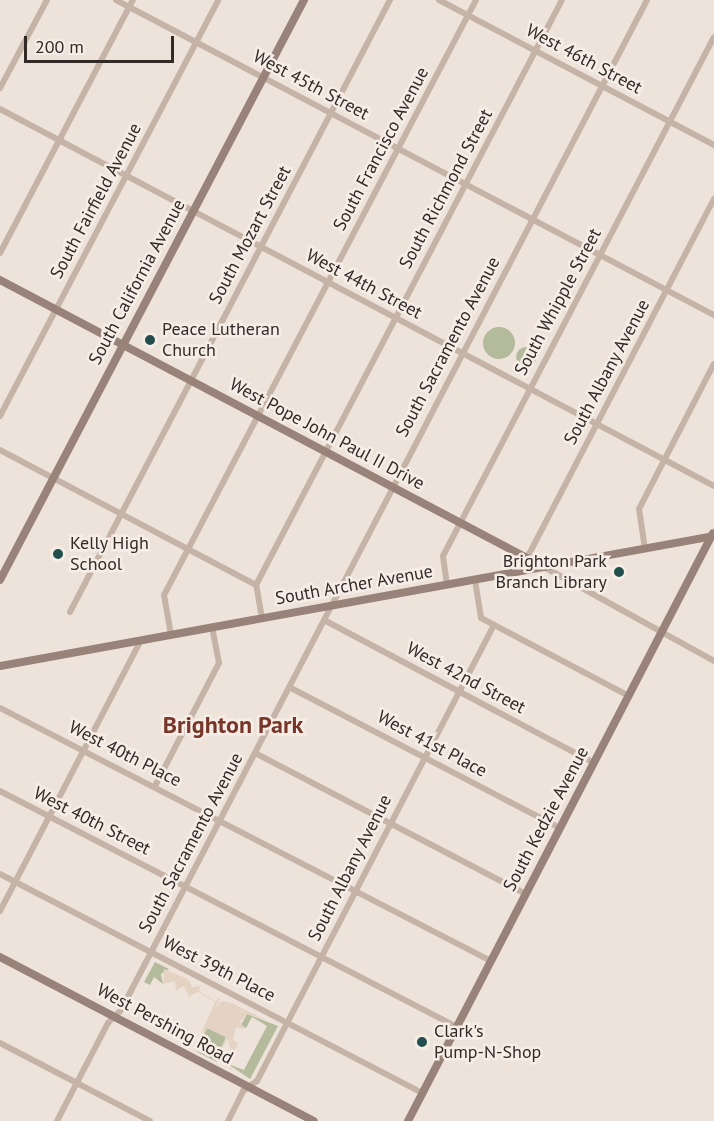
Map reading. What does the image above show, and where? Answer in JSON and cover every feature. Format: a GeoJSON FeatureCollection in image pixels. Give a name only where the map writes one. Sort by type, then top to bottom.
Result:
{"type":"FeatureCollection","features":[{"type":"Feature","properties":{"kind":"main road","name":"South California Avenue"},"geometry":{"type":"LineString","coordinates":[[0,580],[304,0]]}},
{"type":"Feature","properties":{"kind":"main road","name":"West Pope John Paul II Drive"},"geometry":{"type":"LineString","coordinates":[[0,280],[544,567]]}},
{"type":"Feature","properties":{"kind":"main road","name":"South Archer Avenue"},"geometry":{"type":"LineString","coordinates":[[0,666],[713,535]]}},
{"type":"Feature","properties":{"kind":"main road","name":"South Kedzie Avenue"},"geometry":{"type":"LineString","coordinates":[[408,1121],[713,535]]}},
{"type":"Feature","properties":{"kind":"main road","name":"West Pershing Road"},"geometry":{"type":"LineString","coordinates":[[0,957],[314,1121]]}},
{"type":"Feature","properties":{"kind":"street"},"geometry":{"type":"LineString","coordinates":[[0,88],[47,0]]}},
{"type":"Feature","properties":{"kind":"street","name":"West 45th Street"},"geometry":{"type":"LineString","coordinates":[[116,0],[714,315]]}},
{"type":"Feature","properties":{"kind":"street"},"geometry":{"type":"LineString","coordinates":[[0,253],[133,0]]}},
{"type":"Feature","properties":{"kind":"street","name":"South Fairfield Avenue"},"geometry":{"type":"LineString","coordinates":[[0,416],[218,0]]}},
{"type":"Feature","properties":{"kind":"street","name":"South Mozart Street"},"geometry":{"type":"LineString","coordinates":[[70,612],[390,0]]}},
{"type":"Feature","properties":{"kind":"street","name":"West 46th Street"},"geometry":{"type":"LineString","coordinates":[[440,0],[714,145]]}},
{"type":"Feature","properties":{"kind":"street","name":"South Francisco Avenue"},"geometry":{"type":"LineString","coordinates":[[171,635],[164,595],[476,0]]}},
{"type":"Feature","properties":{"kind":"street","name":"South Richmond Street"},"geometry":{"type":"LineString","coordinates":[[256,585],[562,0]]}},
{"type":"Feature","properties":{"kind":"street","name":"South Sacramento Avenue"},"geometry":{"type":"LineString","coordinates":[[57,1121],[186,885],[647,0]]}},
{"type":"Feature","properties":{"kind":"street","name":"South Whipple Street"},"geometry":{"type":"LineString","coordinates":[[447,585],[443,556],[714,37]]}},
{"type":"Feature","properties":{"kind":"street","name":"West 44th Street"},"geometry":{"type":"LineString","coordinates":[[0,109],[714,486]]}},
{"type":"Feature","properties":{"kind":"street","name":"South Albany Avenue"},"geometry":{"type":"LineString","coordinates":[[527,558],[714,199]]}},
{"type":"Feature","properties":{"kind":"street"},"geometry":{"type":"LineString","coordinates":[[645,549],[639,509],[714,364]]}},
{"type":"Feature","properties":{"kind":"street"},"geometry":{"type":"LineString","coordinates":[[0,450],[256,585],[262,618]]}},
{"type":"Feature","properties":{"kind":"street"},"geometry":{"type":"LineString","coordinates":[[544,567],[714,661]]}},
{"type":"Feature","properties":{"kind":"street"},"geometry":{"type":"LineString","coordinates":[[475,580],[481,618],[629,696]]}},
{"type":"Feature","properties":{"kind":"street","name":"West 42nd Street"},"geometry":{"type":"LineString","coordinates":[[324,620],[594,762]]}},
{"type":"Feature","properties":{"kind":"street","name":"South Albany Avenue"},"geometry":{"type":"LineString","coordinates":[[228,1121],[287,1022],[494,625]]}},
{"type":"Feature","properties":{"kind":"street"},"geometry":{"type":"LineString","coordinates":[[155,786],[219,663],[212,627]]}},
{"type":"Feature","properties":{"kind":"street"},"geometry":{"type":"LineString","coordinates":[[0,911],[141,640]]}},
{"type":"Feature","properties":{"kind":"street","name":"West 41st Place"},"geometry":{"type":"LineString","coordinates":[[290,687],[560,828]]}},
{"type":"Feature","properties":{"kind":"street","name":"West 40th Place"},"geometry":{"type":"LineString","coordinates":[[0,708],[220,819],[491,961]]}},
{"type":"Feature","properties":{"kind":"street"},"geometry":{"type":"LineString","coordinates":[[255,753],[526,894]]}},
{"type":"Feature","properties":{"kind":"street","name":"West 40th Street"},"geometry":{"type":"LineString","coordinates":[[0,791],[186,885],[457,1027]]}},
{"type":"Feature","properties":{"kind":"street","name":"West 39th Place"},"geometry":{"type":"LineString","coordinates":[[0,874],[423,1093]]}},
{"type":"Feature","properties":{"kind":"street"},"geometry":{"type":"LineString","coordinates":[[0,1043],[150,1121]]}},
{"type":"Feature","properties":{"kind":"green space"},"geometry":{"type":"Polygon","coordinates":[[[499,327],[510,332],[515,343],[510,354],[499,359],[488,354],[483,343],[488,332],[499,327]]]}},
{"type":"Feature","properties":{"kind":"green space"},"geometry":{"type":"Polygon","coordinates":[[[526,347],[533,350],[536,357],[533,364],[526,367],[519,364],[516,357],[519,350],[526,347]]]}},
{"type":"Feature","properties":{"kind":"green space"},"geometry":{"type":"Polygon","coordinates":[[[155,962],[169,969],[161,974],[163,984],[154,977],[150,985],[144,982],[155,962]]]}},
{"type":"Feature","properties":{"kind":"green space"},"geometry":{"type":"Polygon","coordinates":[[[247,1014],[278,1026],[250,1079],[228,1064],[244,1070],[267,1026],[252,1017],[246,1028],[241,1025],[247,1014]]]}},
{"type":"Feature","properties":{"kind":"green space"},"geometry":{"type":"Polygon","coordinates":[[[207,1028],[226,1037],[217,1062],[195,1051],[206,1054],[210,1045],[201,1040],[207,1028]]]}},
{"type":"Feature","properties":{"kind":"shaded area"},"geometry":{"type":"Polygon","coordinates":[[[164,969],[188,979],[192,987],[201,986],[199,991],[215,1001],[221,997],[214,1010],[221,1001],[232,1003],[269,1022],[247,1014],[240,1022],[245,1029],[236,1027],[233,1040],[238,1043],[228,1064],[234,1071],[225,1066],[231,1052],[228,1039],[215,1059],[226,1037],[207,1028],[201,1040],[210,1045],[206,1054],[194,1050],[215,1002],[198,992],[189,997],[184,986],[176,991],[175,981],[163,984],[164,969]]]}},
{"type":"Feature","properties":{"kind":"place","name":"Peace Lutheran Church"},"geometry":{"type":"Point","coordinates":[150,340]}},
{"type":"Feature","properties":{"kind":"place","name":"Kelly High School"},"geometry":{"type":"Point","coordinates":[58,554]}},
{"type":"Feature","properties":{"kind":"place","name":"Brighton Park Branch Library"},"geometry":{"type":"Point","coordinates":[619,572]}},
{"type":"Feature","properties":{"kind":"place","name":"Clark's Pump-N-Shop"},"geometry":{"type":"Point","coordinates":[422,1042]}},
{"type":"Feature","properties":{"kind":"district","name":"Brighton Park"},"geometry":{"type":"Point","coordinates":[233,725]}}]}
